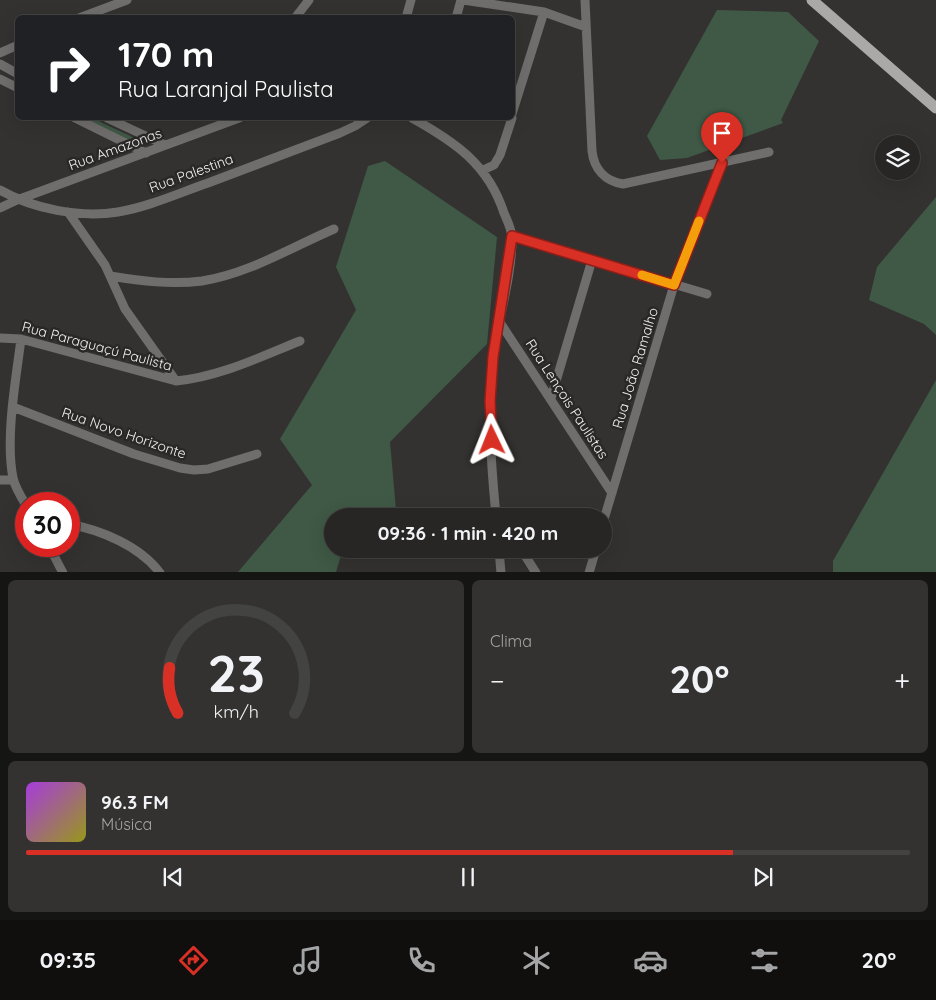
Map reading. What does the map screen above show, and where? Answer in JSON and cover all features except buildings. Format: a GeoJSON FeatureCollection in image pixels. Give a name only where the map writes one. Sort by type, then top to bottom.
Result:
{"type":"FeatureCollection","features":[{"type":"Feature","properties":{"kind":"main road"},"geometry":{"type":"LineString","coordinates":[[812,0],[936,108]]}},
{"type":"Feature","properties":{"kind":"street"},"geometry":{"type":"LineString","coordinates":[[88,15],[127,0]]}},
{"type":"Feature","properties":{"kind":"street"},"geometry":{"type":"LineString","coordinates":[[297,15],[309,0]]}},
{"type":"Feature","properties":{"kind":"street"},"geometry":{"type":"LineString","coordinates":[[407,15],[411,0]]}},
{"type":"Feature","properties":{"kind":"street"},"geometry":{"type":"LineString","coordinates":[[457,15],[462,0],[544,12],[586,26]]}},
{"type":"Feature","properties":{"kind":"street"},"geometry":{"type":"LineString","coordinates":[[585,0],[592,151],[595,163],[601,173],[611,181],[623,184],[768,152]]}},
{"type":"Feature","properties":{"kind":"street"},"geometry":{"type":"LineString","coordinates":[[515,106],[544,12]]}},
{"type":"Feature","properties":{"kind":"street"},"geometry":{"type":"LineString","coordinates":[[0,53],[15,46]]}},
{"type":"Feature","properties":{"kind":"street"},"geometry":{"type":"LineString","coordinates":[[0,64],[15,72]]}},
{"type":"Feature","properties":{"kind":"street"},"geometry":{"type":"LineString","coordinates":[[0,79],[15,86]]}},
{"type":"Feature","properties":{"kind":"street"},"geometry":{"type":"LineString","coordinates":[[79,120],[146,154]]}},
{"type":"Feature","properties":{"kind":"street"},"geometry":{"type":"LineString","coordinates":[[111,120],[165,145]]}},
{"type":"Feature","properties":{"kind":"street","name":"Rua Amazonas"},"geometry":{"type":"LineString","coordinates":[[0,208],[234,120]]}},
{"type":"Feature","properties":{"kind":"street","name":"Rua Palestina"},"geometry":{"type":"LineString","coordinates":[[0,190],[17,200],[68,212],[88,214],[132,208],[340,133],[364,120]]}},
{"type":"Feature","properties":{"kind":"street"},"geometry":{"type":"LineString","coordinates":[[483,170],[494,165],[500,155],[511,120]]}},
{"type":"Feature","properties":{"kind":"street"},"geometry":{"type":"LineString","coordinates":[[424,121],[472,158],[483,170],[502,207],[512,236],[493,357],[490,401],[497,508]]}},
{"type":"Feature","properties":{"kind":"street","name":"Rua João Ramalho"},"geometry":{"type":"LineString","coordinates":[[607,508],[674,285],[722,163]]}},
{"type":"Feature","properties":{"kind":"street"},"geometry":{"type":"LineString","coordinates":[[68,212],[99,255],[125,309],[176,381]]}},
{"type":"Feature","properties":{"kind":"street"},"geometry":{"type":"LineString","coordinates":[[110,276],[160,283],[203,281],[244,269],[334,229]]}},
{"type":"Feature","properties":{"kind":"street"},"geometry":{"type":"LineString","coordinates":[[512,236],[707,294]]}},
{"type":"Feature","properties":{"kind":"street"},"geometry":{"type":"LineString","coordinates":[[551,398],[592,260]]}},
{"type":"Feature","properties":{"kind":"street","name":"Rua Lençois Paulistas"},"geometry":{"type":"LineString","coordinates":[[499,321],[612,493]]}},
{"type":"Feature","properties":{"kind":"street","name":"Rua Paraguaçú Paulista"},"geometry":{"type":"LineString","coordinates":[[0,338],[21,339],[176,381],[197,379],[214,374],[300,341]]}},
{"type":"Feature","properties":{"kind":"street"},"geometry":{"type":"LineString","coordinates":[[19,492],[13,480],[11,458],[13,407],[21,339]]}},
{"type":"Feature","properties":{"kind":"street","name":"Rua Novo Horizonte"},"geometry":{"type":"LineString","coordinates":[[13,407],[134,454],[180,468],[208,469],[257,454]]}},
{"type":"Feature","properties":{"kind":"street"},"geometry":{"type":"LineString","coordinates":[[0,480],[13,480]]}},
{"type":"Feature","properties":{"kind":"street"},"geometry":{"type":"LineString","coordinates":[[80,527],[98,532],[118,541],[140,554],[160,572]]}},
{"type":"Feature","properties":{"kind":"street"},"geometry":{"type":"LineString","coordinates":[[55,557],[63,572]]}},
{"type":"Feature","properties":{"kind":"street"},"geometry":{"type":"LineString","coordinates":[[500,558],[501,572]]}},
{"type":"Feature","properties":{"kind":"street"},"geometry":{"type":"LineString","coordinates":[[527,558],[536,572]]}},
{"type":"Feature","properties":{"kind":"street"},"geometry":{"type":"LineString","coordinates":[[589,572],[593,558]]}},
{"type":"Feature","properties":{"kind":"green space"},"geometry":{"type":"Polygon","coordinates":[[[717,10],[788,12],[819,41],[781,120],[783,123],[687,158],[660,160],[647,136],[717,10]]]}},
{"type":"Feature","properties":{"kind":"green space"},"geometry":{"type":"Polygon","coordinates":[[[89,120],[96,120],[143,142],[139,145],[89,120]]]}},
{"type":"Feature","properties":{"kind":"green space"},"geometry":{"type":"Polygon","coordinates":[[[385,161],[497,237],[487,344],[390,442],[396,508],[324,508],[324,558],[340,558],[336,572],[238,572],[312,485],[280,439],[356,310],[336,267],[368,166],[385,161]]]}},
{"type":"Feature","properties":{"kind":"green space"},"geometry":{"type":"Polygon","coordinates":[[[936,197],[936,335],[924,324],[869,300],[877,267],[936,197]]]}},
{"type":"Feature","properties":{"kind":"green space"},"geometry":{"type":"Polygon","coordinates":[[[936,380],[936,572],[833,572],[833,561],[936,380]]]}},
{"type":"Feature","properties":{"kind":"slow traffic"},"geometry":{"type":"LineString","coordinates":[[642,275],[674,285],[699,221]]}},
{"type":"Feature","properties":{"kind":"route"},"geometry":{"type":"LineString","coordinates":[[492,440],[490,401],[493,357],[512,236],[674,285],[722,163]]}}]}
